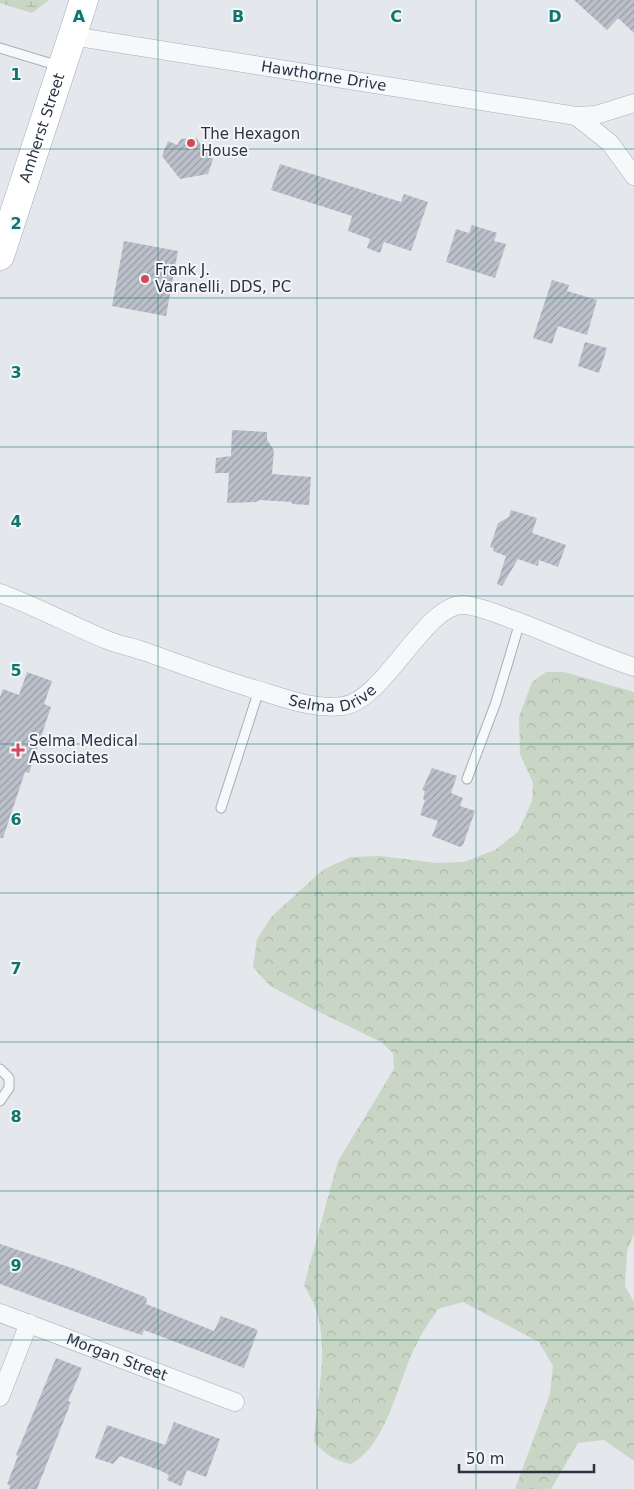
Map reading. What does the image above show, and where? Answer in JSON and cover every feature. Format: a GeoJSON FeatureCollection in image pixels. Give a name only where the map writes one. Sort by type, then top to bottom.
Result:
{"type":"FeatureCollection","features":[{"type":"Feature","properties":{"kind":"main road","name":"Amherst Street"},"geometry":{"type":"LineString","coordinates":[[0,256],[84,0]]}},
{"type":"Feature","properties":{"kind":"street","name":"Hawthorne Drive"},"geometry":{"type":"LineString","coordinates":[[72,36],[576,116],[596,115],[634,103]]}},
{"type":"Feature","properties":{"kind":"street","name":"Hawthorne Drive"},"geometry":{"type":"LineString","coordinates":[[576,116],[610,143],[634,176]]}},
{"type":"Feature","properties":{"kind":"street","name":"Selma Drive"},"geometry":{"type":"LineString","coordinates":[[0,594],[38,608],[108,641],[259,690],[303,703],[330,707],[345,706],[369,694],[409,646],[452,607],[463,605],[482,608],[634,667]]}},
{"type":"Feature","properties":{"kind":"street","name":"Morgan Street"},"geometry":{"type":"LineString","coordinates":[[0,1313],[234,1402]]}},
{"type":"Feature","properties":{"kind":"street"},"geometry":{"type":"LineString","coordinates":[[0,1397],[29,1323]]}},
{"type":"Feature","properties":{"kind":"lane"},"geometry":{"type":"LineString","coordinates":[[0,48],[62,67]]}},
{"type":"Feature","properties":{"kind":"lane"},"geometry":{"type":"LineString","coordinates":[[467,779],[496,702],[520,622]]}},
{"type":"Feature","properties":{"kind":"lane"},"geometry":{"type":"LineString","coordinates":[[221,808],[259,690]]}},
{"type":"Feature","properties":{"kind":"lane"},"geometry":{"type":"LineString","coordinates":[[0,1069],[9,1078],[9,1088],[0,1101]]}},
{"type":"Feature","properties":{"kind":"green space"},"geometry":{"type":"Polygon","coordinates":[[[0,0],[49,0],[32,13],[0,3],[0,0]]]}},
{"type":"Feature","properties":{"kind":"green space"},"geometry":{"type":"Polygon","coordinates":[[[546,672],[564,672],[634,692],[634,1234],[627,1251],[625,1286],[634,1302],[634,1461],[604,1440],[578,1443],[551,1489],[515,1489],[550,1394],[553,1366],[539,1342],[463,1302],[438,1309],[427,1326],[418,1340],[383,1427],[364,1455],[351,1464],[345,1463],[322,1450],[314,1442],[321,1378],[322,1345],[316,1309],[304,1285],[338,1161],[394,1069],[393,1053],[381,1042],[270,986],[253,967],[257,939],[272,916],[324,869],[351,857],[381,856],[436,863],[464,862],[495,850],[518,832],[532,801],[533,783],[520,754],[519,717],[532,682],[546,672]]]}},
{"type":"Feature","properties":{"kind":"building"},"geometry":{"type":"Polygon","coordinates":[[[574,0],[634,0],[634,33],[618,18],[607,30],[574,0]]]}},
{"type":"Feature","properties":{"kind":"building"},"geometry":{"type":"Polygon","coordinates":[[[196,138],[213,159],[208,174],[180,179],[162,156],[168,141],[177,145],[181,139],[196,138]]]}},
{"type":"Feature","properties":{"kind":"building"},"geometry":{"type":"Polygon","coordinates":[[[280,164],[401,202],[404,194],[428,202],[411,251],[384,242],[380,253],[367,248],[370,239],[348,231],[352,216],[271,190],[280,164]]]}},
{"type":"Feature","properties":{"kind":"building"},"geometry":{"type":"Polygon","coordinates":[[[472,225],[497,233],[494,241],[506,244],[495,278],[446,262],[456,229],[469,233],[472,225]]]}},
{"type":"Feature","properties":{"kind":"building","name":"Frank J. Varanelli, DDS, PC"},"geometry":{"type":"Polygon","coordinates":[[[124,241],[178,251],[166,316],[112,306],[124,241]]]}},
{"type":"Feature","properties":{"kind":"building"},"geometry":{"type":"Polygon","coordinates":[[[552,280],[569,285],[567,291],[597,300],[587,335],[558,326],[552,344],[533,338],[552,280]]]}},
{"type":"Feature","properties":{"kind":"building"},"geometry":{"type":"Polygon","coordinates":[[[585,342],[607,348],[599,373],[578,366],[585,342]]]}},
{"type":"Feature","properties":{"kind":"building"},"geometry":{"type":"Polygon","coordinates":[[[232,430],[267,432],[267,440],[274,450],[272,474],[311,477],[309,505],[259,500],[256,502],[227,503],[229,473],[215,473],[216,458],[231,456],[232,430]]]}},
{"type":"Feature","properties":{"kind":"building"},"geometry":{"type":"Polygon","coordinates":[[[511,510],[537,518],[532,533],[566,545],[558,567],[539,560],[538,566],[518,559],[502,586],[497,584],[506,556],[493,551],[494,548],[490,547],[498,523],[509,517],[511,510]]]}},
{"type":"Feature","properties":{"kind":"building","name":"Selma Medical Associates"},"geometry":{"type":"Polygon","coordinates":[[[27,672],[52,681],[44,704],[51,707],[29,773],[25,772],[3,838],[0,838],[0,697],[3,689],[19,695],[27,672]]]}},
{"type":"Feature","properties":{"kind":"building"},"geometry":{"type":"Polygon","coordinates":[[[432,768],[457,776],[451,793],[463,798],[460,806],[475,811],[463,845],[460,847],[432,836],[438,821],[420,815],[425,800],[423,799],[425,791],[422,790],[432,768]]]}},
{"type":"Feature","properties":{"kind":"building"},"geometry":{"type":"Polygon","coordinates":[[[0,1244],[72,1268],[145,1297],[147,1299],[146,1304],[214,1331],[221,1316],[258,1330],[244,1368],[144,1330],[142,1335],[0,1284],[0,1244]]]}},
{"type":"Feature","properties":{"kind":"building"},"geometry":{"type":"Polygon","coordinates":[[[56,1358],[82,1368],[68,1401],[71,1402],[37,1489],[9,1489],[10,1485],[7,1484],[18,1456],[16,1455],[56,1358]]]}},
{"type":"Feature","properties":{"kind":"building"},"geometry":{"type":"Polygon","coordinates":[[[174,1422],[220,1439],[206,1477],[187,1470],[181,1486],[167,1480],[169,1475],[159,1470],[120,1456],[113,1464],[95,1458],[107,1425],[165,1445],[174,1422]]]}},
{"type":"Feature","properties":{"kind":"place","name":"The Hexagon House"},"geometry":{"type":"Point","coordinates":[191,143]}},
{"type":"Feature","properties":{"kind":"place","name":"Frank J. Varanelli, DDS, PC"},"geometry":{"type":"Point","coordinates":[145,279]}},
{"type":"Feature","properties":{"kind":"place","name":"Selma Medical Associates"},"geometry":{"type":"Point","coordinates":[18,750]}}]}
